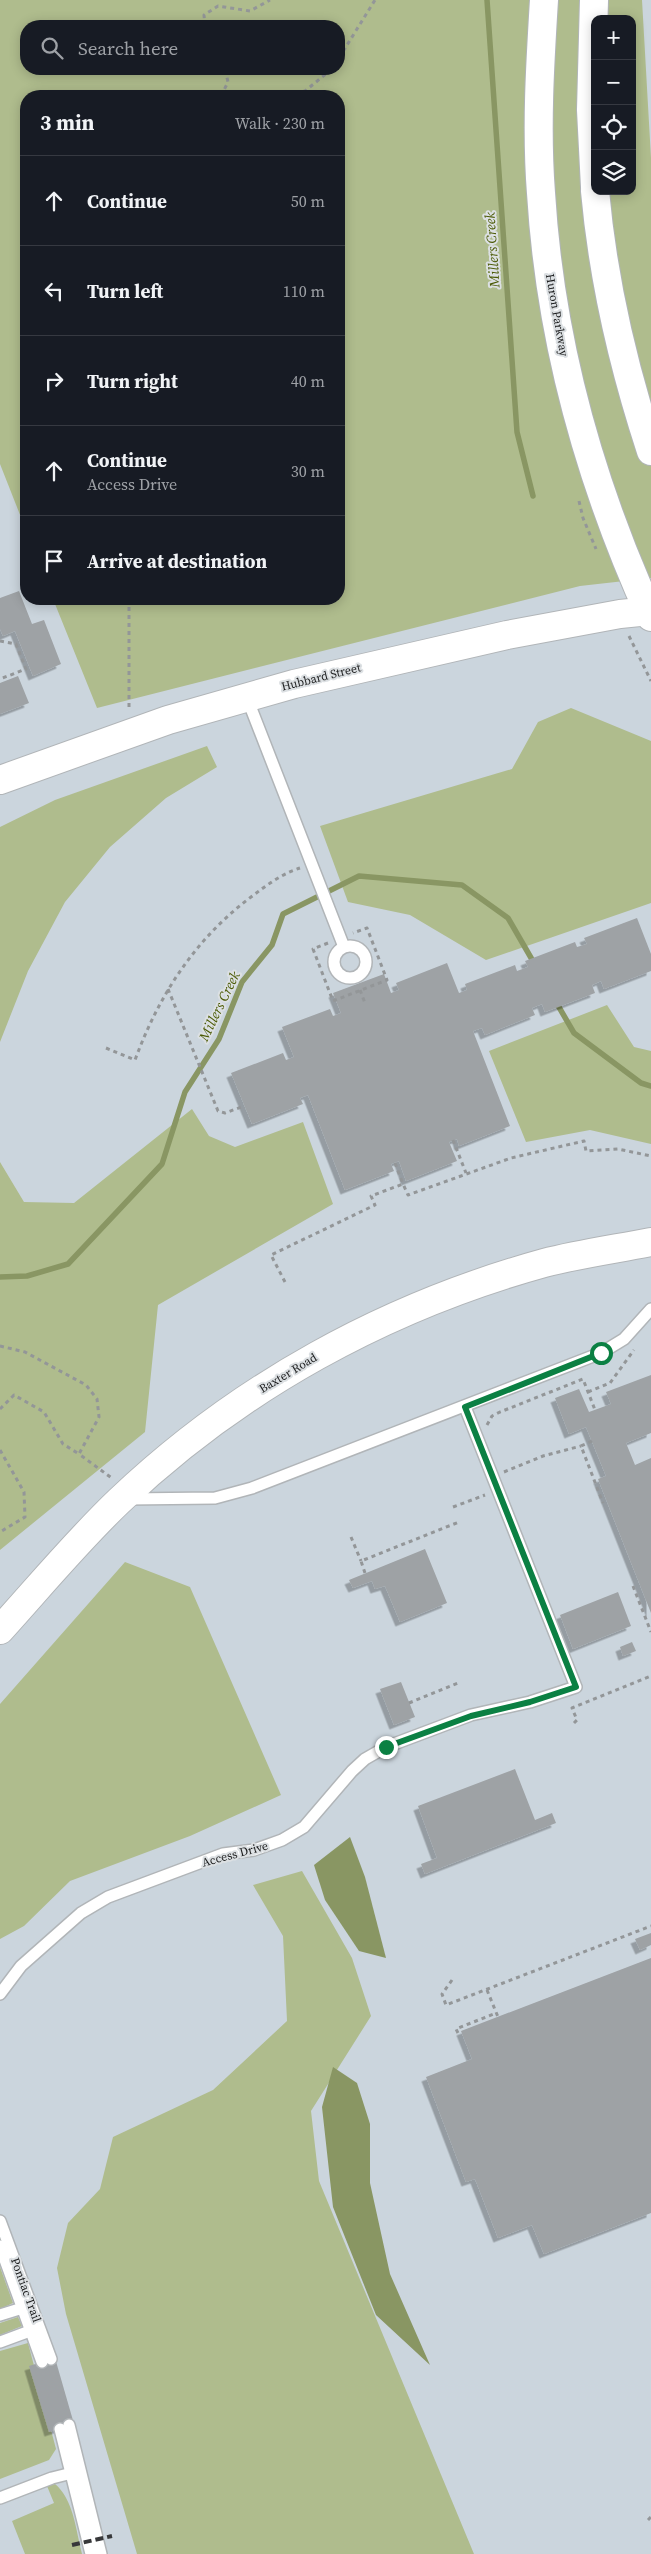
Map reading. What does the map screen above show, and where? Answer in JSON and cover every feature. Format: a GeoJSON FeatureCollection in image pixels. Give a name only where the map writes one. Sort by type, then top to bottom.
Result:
{"type":"FeatureCollection","features":[{"type":"Feature","properties":{"kind":"street","name":"Huron Parkway"},"geometry":{"type":"LineString","coordinates":[[544,0],[539,110],[540,185],[556,319],[568,374],[593,467],[608,512],[650,613]]}},
{"type":"Feature","properties":{"kind":"street"},"geometry":{"type":"LineString","coordinates":[[593,150],[590,110],[594,0]]}},
{"type":"Feature","properties":{"kind":"street"},"geometry":{"type":"LineString","coordinates":[[595,195],[604,270],[620,346],[651,451]]}},
{"type":"Feature","properties":{"kind":"street","name":"Hubbard Street"},"geometry":{"type":"LineString","coordinates":[[0,780],[116,738],[247,696],[342,671],[507,635],[650,613]]}},
{"type":"Feature","properties":{"kind":"street","name":"Baxter Road"},"geometry":{"type":"LineString","coordinates":[[0,1630],[125,1495],[206,1427],[299,1365],[373,1326],[505,1274],[546,1262],[651,1242]]}},
{"type":"Feature","properties":{"kind":"lane"},"geometry":{"type":"LineString","coordinates":[[247,696],[344,947]]}},
{"type":"Feature","properties":{"kind":"lane"},"geometry":{"type":"LineString","coordinates":[[125,1495],[215,1498],[233,1493],[465,1407],[613,1347],[636,1327],[651,1309]]}},
{"type":"Feature","properties":{"kind":"lane"},"geometry":{"type":"LineString","coordinates":[[465,1407],[497,1490]]}},
{"type":"Feature","properties":{"kind":"lane","name":"Access Drive"},"geometry":{"type":"LineString","coordinates":[[0,1994],[21,1966],[81,1912],[108,1897],[223,1854],[254,1850],[282,1840],[304,1827],[317,1814],[339,1784],[365,1760],[386,1747],[471,1716],[530,1702],[576,1687],[497,1490]]}},
{"type":"Feature","properties":{"kind":"lane","name":"Pontiac Trail"},"geometry":{"type":"LineString","coordinates":[[0,2221],[27,2306],[31,2330],[46,2361]]}},
{"type":"Feature","properties":{"kind":"lane"},"geometry":{"type":"LineString","coordinates":[[0,2246],[27,2306],[5,2313]]}},
{"type":"Feature","properties":{"kind":"lane"},"geometry":{"type":"LineString","coordinates":[[0,2342],[31,2330]]}},
{"type":"Feature","properties":{"kind":"lane"},"geometry":{"type":"LineString","coordinates":[[64,2427],[91,2554]]}},
{"type":"Feature","properties":{"kind":"lane"},"geometry":{"type":"LineString","coordinates":[[0,2498],[75,2472]]}},
{"type":"Feature","properties":{"kind":"lane"},"geometry":{"type":"LineString","coordinates":[[75,2472],[101,2554]]}},
{"type":"Feature","properties":{"kind":"path"},"geometry":{"type":"LineString","coordinates":[[204,20],[204,15],[218,6],[250,10],[270,0]]}},
{"type":"Feature","properties":{"kind":"path"},"geometry":{"type":"LineString","coordinates":[[345,48],[375,0]]}},
{"type":"Feature","properties":{"kind":"path"},"geometry":{"type":"LineString","coordinates":[[224,90],[228,82],[226,75]]}},
{"type":"Feature","properties":{"kind":"path"},"geometry":{"type":"LineString","coordinates":[[306,90],[325,75]]}},
{"type":"Feature","properties":{"kind":"path"},"geometry":{"type":"LineString","coordinates":[[583,518],[597,550]]}},
{"type":"Feature","properties":{"kind":"path"},"geometry":{"type":"LineString","coordinates":[[129,605],[129,719]]}},
{"type":"Feature","properties":{"kind":"path"},"geometry":{"type":"LineString","coordinates":[[628,634],[651,681]]}},
{"type":"Feature","properties":{"kind":"path"},"geometry":{"type":"LineString","coordinates":[[0,640],[16,644],[26,669],[0,680]]}},
{"type":"Feature","properties":{"kind":"path"},"geometry":{"type":"LineString","coordinates":[[106,1048],[135,1060],[149,1023],[168,988],[201,942],[234,910],[285,873],[301,868]]}},
{"type":"Feature","properties":{"kind":"path"},"geometry":{"type":"LineString","coordinates":[[328,938],[330,942],[314,949],[333,1000],[387,980],[367,928],[352,934],[350,929]]}},
{"type":"Feature","properties":{"kind":"path"},"geometry":{"type":"LineString","coordinates":[[168,988],[218,1111],[225,1114],[244,1106]]}},
{"type":"Feature","properties":{"kind":"path"},"geometry":{"type":"LineString","coordinates":[[360,990],[365,1003]]}},
{"type":"Feature","properties":{"kind":"path"},"geometry":{"type":"LineString","coordinates":[[453,1140],[466,1173]]}},
{"type":"Feature","properties":{"kind":"path"},"geometry":{"type":"LineString","coordinates":[[395,1163],[408,1195],[511,1158],[584,1141],[586,1151],[618,1149],[651,1156]]}},
{"type":"Feature","properties":{"kind":"path"},"geometry":{"type":"LineString","coordinates":[[285,1282],[271,1255],[375,1205],[372,1196],[403,1184]]}},
{"type":"Feature","properties":{"kind":"path"},"geometry":{"type":"LineString","coordinates":[[0,1346],[25,1352],[86,1385],[96,1399],[99,1417],[79,1454]]}},
{"type":"Feature","properties":{"kind":"path"},"geometry":{"type":"LineString","coordinates":[[588,1392],[610,1383],[636,1347]]}},
{"type":"Feature","properties":{"kind":"path"},"geometry":{"type":"LineString","coordinates":[[486,1429],[492,1416],[583,1379],[595,1410]]}},
{"type":"Feature","properties":{"kind":"path"},"geometry":{"type":"LineString","coordinates":[[0,1409],[14,1394],[30,1402],[44,1412],[63,1444],[79,1454],[125,1495]]}},
{"type":"Feature","properties":{"kind":"path"},"geometry":{"type":"LineString","coordinates":[[502,1473],[544,1456],[592,1441]]}},
{"type":"Feature","properties":{"kind":"path"},"geometry":{"type":"LineString","coordinates":[[581,1446],[604,1502]]}},
{"type":"Feature","properties":{"kind":"path"},"geometry":{"type":"LineString","coordinates":[[0,1450],[24,1492],[25,1517],[0,1532]]}},
{"type":"Feature","properties":{"kind":"path"},"geometry":{"type":"LineString","coordinates":[[453,1507],[497,1490]]}},
{"type":"Feature","properties":{"kind":"path"},"geometry":{"type":"LineString","coordinates":[[361,1561],[459,1522]]}},
{"type":"Feature","properties":{"kind":"path"},"geometry":{"type":"LineString","coordinates":[[351,1537],[365,1573]]}},
{"type":"Feature","properties":{"kind":"path"},"geometry":{"type":"LineString","coordinates":[[633,1586],[651,1632]]}},
{"type":"Feature","properties":{"kind":"path"},"geometry":{"type":"LineString","coordinates":[[574,1723],[577,1720],[572,1708],[651,1676]]}},
{"type":"Feature","properties":{"kind":"path"},"geometry":{"type":"LineString","coordinates":[[409,1703],[458,1683]]}},
{"type":"Feature","properties":{"kind":"path"},"geometry":{"type":"LineString","coordinates":[[452,1980],[442,1994],[446,2005],[651,1926]]}},
{"type":"Feature","properties":{"kind":"path"},"geometry":{"type":"LineString","coordinates":[[458,2033],[456,2029],[497,2015],[487,1990]]}},
{"type":"Feature","properties":{"kind":"shaded area"},"geometry":{"type":"Polygon","coordinates":[[[0,0],[651,0],[651,2554],[0,2554],[0,0]]]}},
{"type":"Feature","properties":{"kind":"shaded area"},"geometry":{"type":"Polygon","coordinates":[[[0,0],[642,0],[651,158],[651,578],[580,586],[97,708],[55,605],[345,605],[345,90],[20,90],[20,515],[0,464],[0,0]]]}},
{"type":"Feature","properties":{"kind":"shaded area"},"geometry":{"type":"Polygon","coordinates":[[[571,708],[651,741],[651,903],[486,960],[410,915],[348,902],[320,826],[512,769],[538,722],[571,708]]]}},
{"type":"Feature","properties":{"kind":"shaded area"},"geometry":{"type":"Polygon","coordinates":[[[207,746],[217,767],[166,798],[110,847],[65,902],[28,971],[0,1042],[0,827],[55,800],[207,746]]]}},
{"type":"Feature","properties":{"kind":"shaded area"},"geometry":{"type":"Polygon","coordinates":[[[607,1005],[634,1047],[651,1051],[651,1144],[590,1130],[526,1142],[489,1051],[607,1005]]]}},
{"type":"Feature","properties":{"kind":"shaded area"},"geometry":{"type":"Polygon","coordinates":[[[192,1109],[209,1136],[235,1147],[303,1122],[333,1204],[158,1305],[145,1432],[0,1550],[0,1162],[24,1202],[74,1203],[192,1109]]]}},
{"type":"Feature","properties":{"kind":"shaded area"},"geometry":{"type":"Polygon","coordinates":[[[125,1562],[190,1587],[281,1795],[190,1836],[70,1881],[24,1926],[0,1939],[0,1704],[125,1562]]]}},
{"type":"Feature","properties":{"kind":"shaded area"},"geometry":{"type":"Polygon","coordinates":[[[350,1837],[365,1877],[386,1958],[359,1951],[325,1900],[314,1865],[350,1837]]]}},
{"type":"Feature","properties":{"kind":"shaded area"},"geometry":{"type":"Polygon","coordinates":[[[302,1871],[352,1958],[371,2016],[311,2111],[319,2181],[474,2554],[137,2554],[66,2314],[57,2268],[68,2223],[100,2189],[113,2137],[213,2090],[287,2021],[283,1936],[253,1885],[302,1871]]]}},
{"type":"Feature","properties":{"kind":"shaded area"},"geometry":{"type":"Polygon","coordinates":[[[333,2067],[357,2083],[370,2124],[370,2183],[390,2274],[430,2365],[376,2315],[333,2207],[322,2107],[333,2067]]]}},
{"type":"Feature","properties":{"kind":"shaded area"},"geometry":{"type":"Polygon","coordinates":[[[0,2267],[13,2303],[0,2309],[0,2267]]]}},
{"type":"Feature","properties":{"kind":"shaded area"},"geometry":{"type":"Polygon","coordinates":[[[18,2317],[22,2326],[0,2335],[0,2323],[18,2317]]]}},
{"type":"Feature","properties":{"kind":"shaded area"},"geometry":{"type":"Polygon","coordinates":[[[28,2343],[56,2449],[49,2460],[0,2479],[0,2351],[28,2343]]]}},
{"type":"Feature","properties":{"kind":"shaded area"},"geometry":{"type":"Polygon","coordinates":[[[55,2484],[66,2498],[70,2507],[82,2554],[25,2554],[12,2521],[54,2503],[47,2486],[55,2484]]]}},
{"type":"Feature","properties":{"kind":"building"},"geometry":{"type":"Polygon","coordinates":[[[19,591],[20,605],[25,605],[32,624],[44,620],[61,664],[33,676],[15,631],[3,636],[0,629],[0,598],[19,591]]]}},
{"type":"Feature","properties":{"kind":"building"},"geometry":{"type":"Polygon","coordinates":[[[18,676],[29,703],[0,714],[0,683],[18,676]]]}},
{"type":"Feature","properties":{"kind":"building"},"geometry":{"type":"Polygon","coordinates":[[[637,918],[651,954],[651,971],[604,989],[601,981],[592,985],[595,993],[545,1012],[542,1004],[532,1008],[535,1015],[485,1035],[482,1028],[473,1031],[510,1126],[459,1146],[457,1139],[449,1142],[457,1161],[406,1181],[399,1161],[391,1164],[394,1171],[345,1190],[308,1095],[300,1098],[303,1104],[252,1124],[231,1073],[283,1053],[286,1060],[294,1057],[282,1027],[330,1009],[333,1016],[341,1013],[333,993],[384,974],[391,993],[399,990],[396,983],[447,963],[459,993],[467,990],[465,984],[515,965],[517,971],[528,967],[525,961],[575,942],[577,947],[587,944],[584,938],[637,918]]]}},
{"type":"Feature","properties":{"kind":"building"},"geometry":{"type":"Polygon","coordinates":[[[651,1375],[651,1433],[626,1443],[635,1465],[651,1458],[651,1613],[598,1479],[606,1476],[586,1427],[569,1434],[555,1398],[579,1389],[589,1412],[611,1404],[606,1392],[651,1375]]]}},
{"type":"Feature","properties":{"kind":"building"},"geometry":{"type":"Polygon","coordinates":[[[425,1549],[447,1603],[400,1622],[385,1586],[375,1589],[372,1581],[353,1588],[349,1580],[425,1549]]]}},
{"type":"Feature","properties":{"kind":"building"},"geometry":{"type":"Polygon","coordinates":[[[618,1592],[631,1626],[573,1649],[560,1615],[618,1592]]]}},
{"type":"Feature","properties":{"kind":"building"},"geometry":{"type":"Polygon","coordinates":[[[632,1642],[636,1651],[623,1656],[620,1647],[632,1642]]]}},
{"type":"Feature","properties":{"kind":"building"},"geometry":{"type":"Polygon","coordinates":[[[401,1682],[415,1717],[394,1725],[380,1689],[401,1682]]]}},
{"type":"Feature","properties":{"kind":"building"},"geometry":{"type":"Polygon","coordinates":[[[515,1769],[535,1820],[552,1813],[556,1823],[425,1874],[421,1864],[437,1858],[418,1806],[515,1769]]]}},
{"type":"Feature","properties":{"kind":"building"},"geometry":{"type":"Polygon","coordinates":[[[651,1933],[651,1945],[640,1950],[635,1939],[651,1933]]]}},
{"type":"Feature","properties":{"kind":"building"},"geometry":{"type":"Polygon","coordinates":[[[651,1958],[651,2213],[544,2254],[532,2225],[498,2238],[475,2179],[466,2182],[426,2077],[472,2059],[461,2031],[651,1958]]]}},
{"type":"Feature","properties":{"kind":"building"},"geometry":{"type":"Polygon","coordinates":[[[55,2358],[74,2424],[49,2432],[29,2366],[55,2358]]]}},
{"type":"Feature","properties":{"kind":"waterway","name":"Millers Creek"},"geometry":{"type":"LineString","coordinates":[[487,0],[517,432],[533,496]]}},
{"type":"Feature","properties":{"kind":"waterway","name":"Millers Creek"},"geometry":{"type":"LineString","coordinates":[[0,1277],[27,1276],[68,1264],[162,1164],[185,1092],[219,1039],[242,982],[272,945],[283,914],[359,876],[462,885],[508,918],[534,963]]}},
{"type":"Feature","properties":{"kind":"waterway","name":"Millers Creek"},"geometry":{"type":"LineString","coordinates":[[556,1002],[574,1033],[641,1083],[651,1086]]}},
{"type":"Feature","properties":{"kind":"railway"},"geometry":{"type":"LineString","coordinates":[[72,2545],[112,2536]]}},
{"type":"Feature","properties":{"kind":"route"},"geometry":{"type":"LineString","coordinates":[[386,1747],[471,1716],[530,1702],[576,1687],[465,1407],[601,1353]]}}]}
